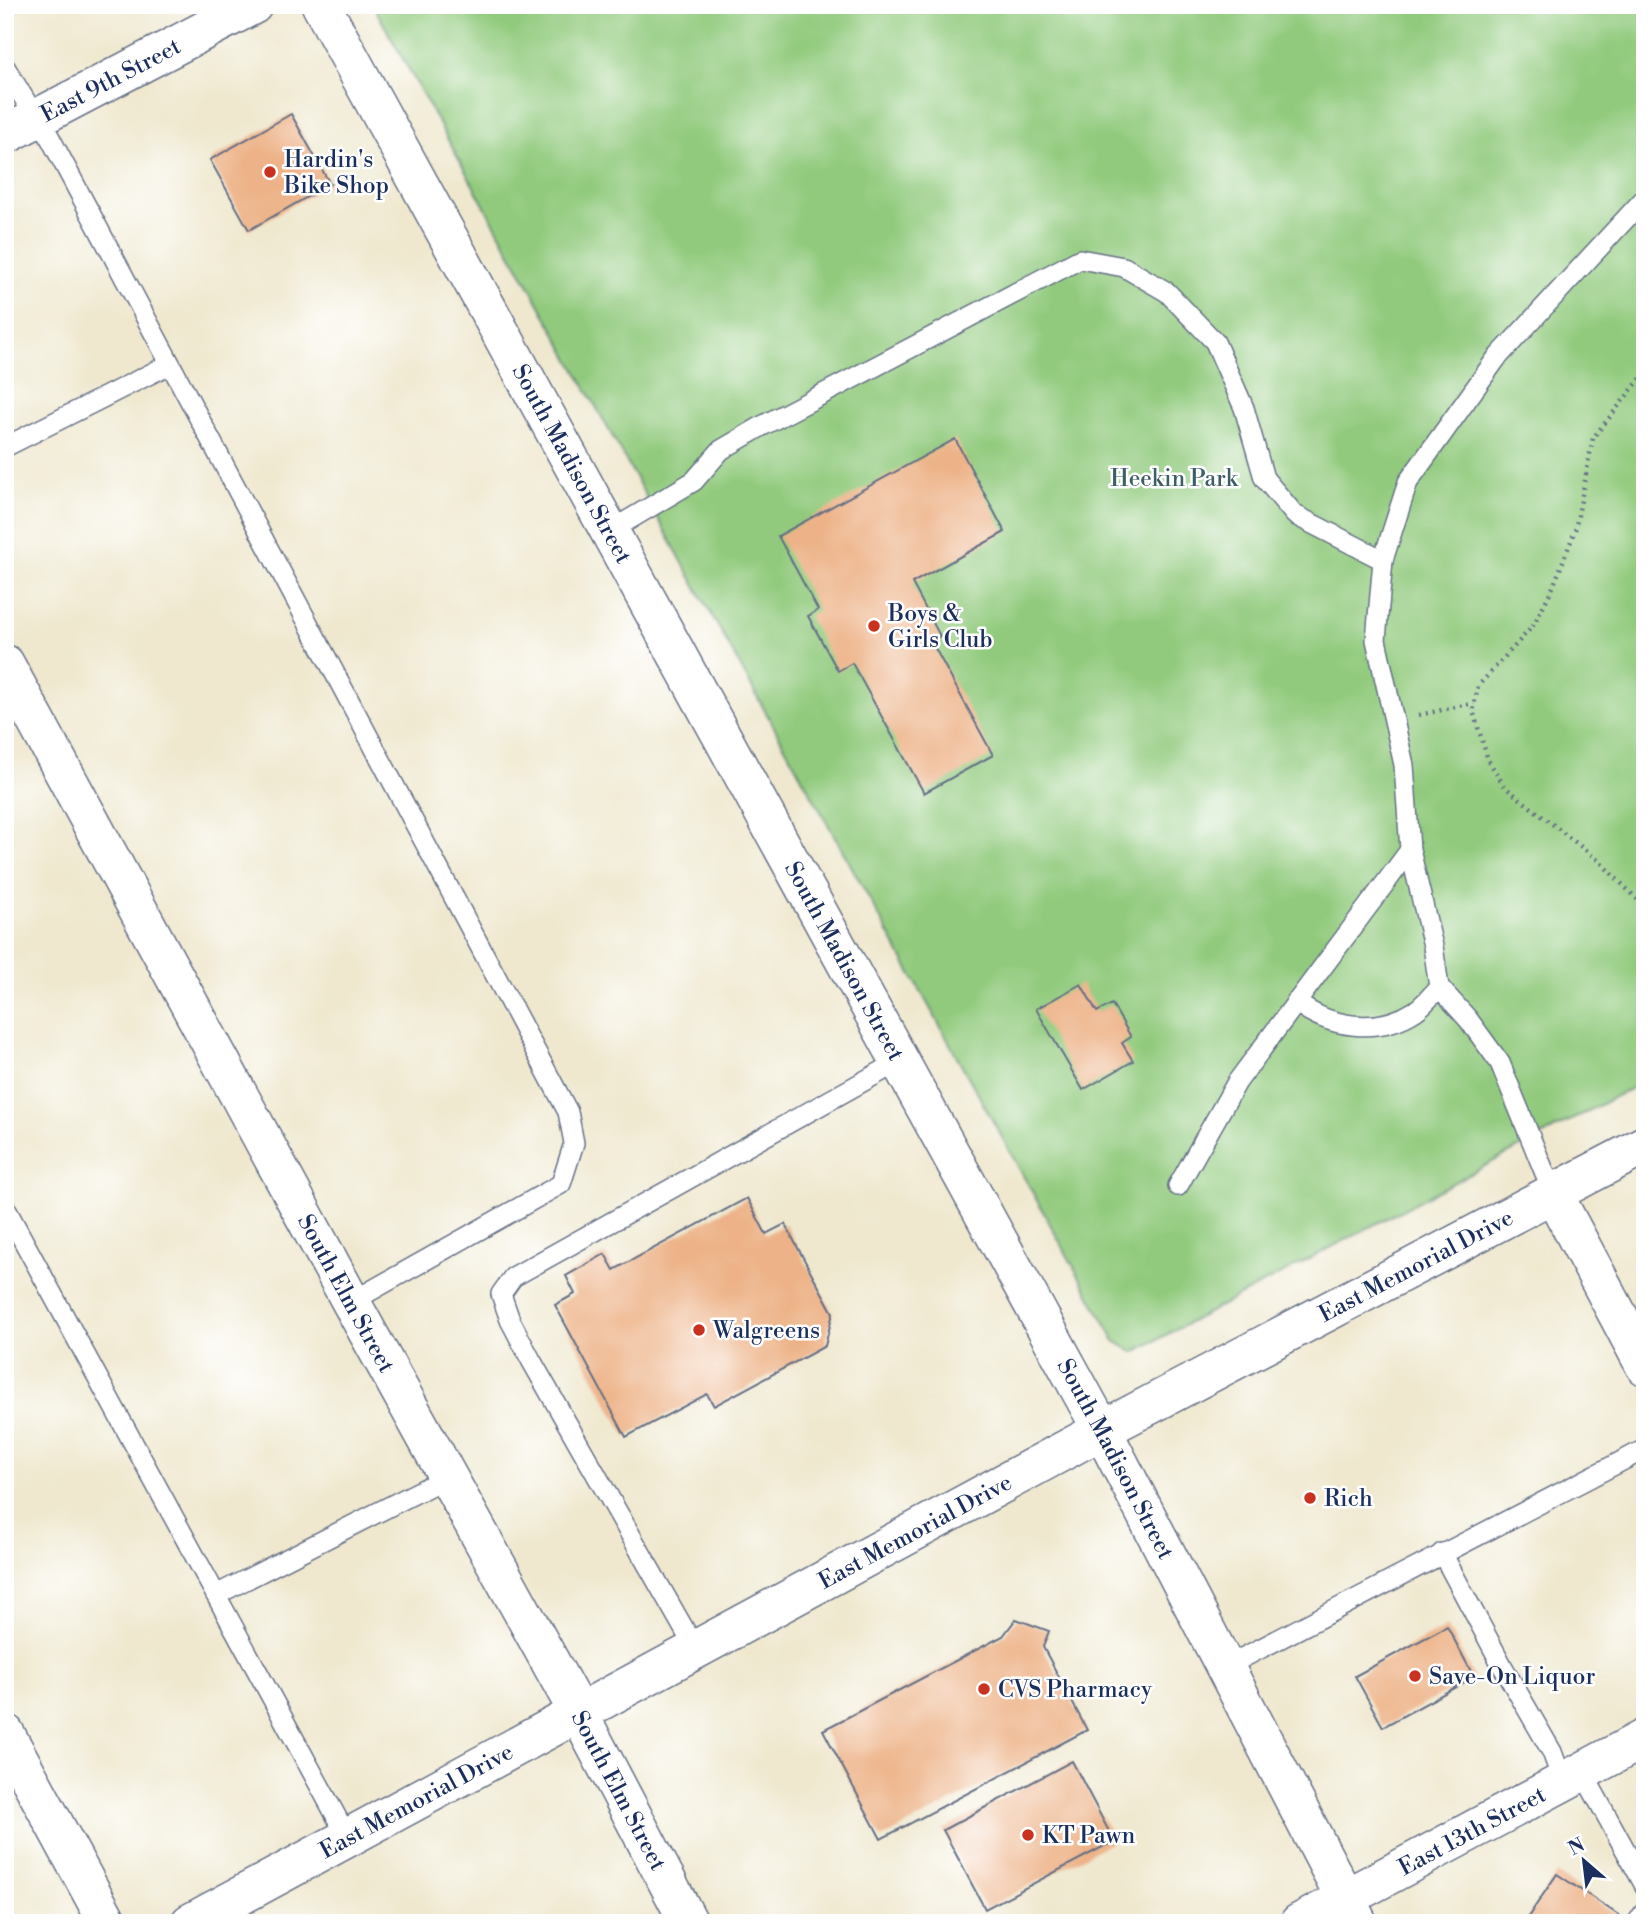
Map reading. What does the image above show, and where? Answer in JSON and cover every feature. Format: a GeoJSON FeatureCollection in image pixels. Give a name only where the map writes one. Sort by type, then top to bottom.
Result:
{"type":"FeatureCollection","features":[{"type":"Feature","properties":{"kind":"main road","name":"East 9th Street"},"geometry":{"type":"LineString","coordinates":[[5,135],[253,5]]}},
{"type":"Feature","properties":{"kind":"main road","name":"South Madison Street"},"geometry":{"type":"LineString","coordinates":[[321,5],[1102,1430],[1352,1910]]}},
{"type":"Feature","properties":{"kind":"main road","name":"South Elm Street"},"geometry":{"type":"LineString","coordinates":[[5,664],[351,1303],[579,1714],[690,1923]]}},
{"type":"Feature","properties":{"kind":"main road","name":"East Memorial Drive"},"geometry":{"type":"LineString","coordinates":[[190,1923],[1102,1430],[1645,1145]]}},
{"type":"Feature","properties":{"kind":"main road"},"geometry":{"type":"LineString","coordinates":[[1553,1193],[1645,1367]]}},
{"type":"Feature","properties":{"kind":"main road"},"geometry":{"type":"LineString","coordinates":[[5,1733],[107,1923]]}},
{"type":"Feature","properties":{"kind":"main road","name":"East 13th Street"},"geometry":{"type":"LineString","coordinates":[[1299,1923],[1352,1910],[1573,1776],[1645,1738]]}},
{"type":"Feature","properties":{"kind":"lane"},"geometry":{"type":"LineString","coordinates":[[5,67],[39,117],[568,1112],[575,1143],[561,1184],[351,1303]]}},
{"type":"Feature","properties":{"kind":"lane"},"geometry":{"type":"LineString","coordinates":[[1553,1193],[1500,1063],[1468,1019],[1439,987],[1433,946],[1410,850],[1404,765],[1376,640],[1383,560],[1408,482],[1496,359],[1645,198]]}},
{"type":"Feature","properties":{"kind":"lane"},"geometry":{"type":"LineString","coordinates":[[610,531],[694,481],[721,450],[762,425],[1080,259],[1124,267],[1167,292],[1215,342],[1244,408],[1264,478],[1295,515],[1383,560]]}},
{"type":"Feature","properties":{"kind":"lane"},"geometry":{"type":"LineString","coordinates":[[5,447],[170,364]]}},
{"type":"Feature","properties":{"kind":"lane"},"geometry":{"type":"LineString","coordinates":[[1178,1186],[1237,1082],[1410,850]]}},
{"type":"Feature","properties":{"kind":"lane"},"geometry":{"type":"LineString","coordinates":[[1296,1002],[1312,1015],[1344,1026],[1393,1022],[1417,1010],[1439,987]]}},
{"type":"Feature","properties":{"kind":"lane"},"geometry":{"type":"LineString","coordinates":[[696,1650],[531,1360],[510,1320],[501,1294],[513,1277],[900,1061]]}},
{"type":"Feature","properties":{"kind":"lane"},"geometry":{"type":"LineString","coordinates":[[5,1208],[348,1838]]}},
{"type":"Feature","properties":{"kind":"lane"},"geometry":{"type":"LineString","coordinates":[[1225,1667],[1645,1449]]}},
{"type":"Feature","properties":{"kind":"lane"},"geometry":{"type":"LineString","coordinates":[[216,1595],[447,1477]]}},
{"type":"Feature","properties":{"kind":"lane"},"geometry":{"type":"LineString","coordinates":[[1442,1553],[1552,1752],[1573,1776],[1645,1886]]}},
{"type":"Feature","properties":{"kind":"lane"},"geometry":{"type":"LineString","coordinates":[[1637,1923],[1645,1911]]}},
{"type":"Feature","properties":{"kind":"path"},"geometry":{"type":"LineString","coordinates":[[1645,373],[1593,438],[1575,531],[1534,626],[1484,677],[1474,703],[1479,737],[1488,760],[1505,788],[1598,860],[1645,907]]}},
{"type":"Feature","properties":{"kind":"path"},"geometry":{"type":"LineString","coordinates":[[1394,720],[1474,703]]}},
{"type":"Feature","properties":{"kind":"green space","name":"Heekin Park"},"geometry":{"type":"Polygon","coordinates":[[[373,5],[1645,5],[1645,1081],[1134,1352],[1115,1341],[373,5]]]}},
{"type":"Feature","properties":{"kind":"building","name":"Hardin's Bike Shop"},"geometry":{"type":"Polygon","coordinates":[[[291,114],[330,184],[249,230],[210,160],[291,114]]]}},
{"type":"Feature","properties":{"kind":"building","name":"Boys & Girls Club"},"geometry":{"type":"Polygon","coordinates":[[[955,439],[1005,532],[912,583],[940,636],[931,641],[993,755],[924,793],[852,663],[838,671],[808,616],[818,610],[778,536],[955,439]]]}},
{"type":"Feature","properties":{"kind":"building"},"geometry":{"type":"Polygon","coordinates":[[[1081,984],[1097,1012],[1112,1004],[1131,1037],[1122,1043],[1133,1061],[1083,1090],[1036,1009],[1081,984]]]}},
{"type":"Feature","properties":{"kind":"building","name":"Walgreens"},"geometry":{"type":"Polygon","coordinates":[[[747,1198],[766,1234],[785,1224],[833,1313],[825,1346],[714,1406],[707,1394],[626,1437],[555,1305],[575,1294],[566,1276],[605,1254],[614,1270],[747,1198]]]}},
{"type":"Feature","properties":{"kind":"building","name":"CVS Pharmacy"},"geometry":{"type":"Polygon","coordinates":[[[1016,1619],[1049,1631],[1043,1647],[1087,1730],[881,1839],[823,1730],[1003,1636],[1016,1619]]]}},
{"type":"Feature","properties":{"kind":"building","name":"Save-On Liquor"},"geometry":{"type":"Polygon","coordinates":[[[1447,1626],[1474,1677],[1383,1727],[1355,1676],[1447,1626]]]}},
{"type":"Feature","properties":{"kind":"building","name":"KT Pawn"},"geometry":{"type":"Polygon","coordinates":[[[1072,1761],[1114,1841],[985,1909],[943,1830],[1072,1761]]]}},
{"type":"Feature","properties":{"kind":"building"},"geometry":{"type":"Polygon","coordinates":[[[1557,1874],[1626,1920],[1624,1923],[1524,1923],[1557,1874]]]}},
{"type":"Feature","properties":{"kind":"place","name":"Hardin's Bike Shop"},"geometry":{"type":"Point","coordinates":[270,172]}},
{"type":"Feature","properties":{"kind":"place","name":"Boys & Girls Club"},"geometry":{"type":"Point","coordinates":[874,626]}},
{"type":"Feature","properties":{"kind":"place","name":"Walgreens"},"geometry":{"type":"Point","coordinates":[699,1330]}},
{"type":"Feature","properties":{"kind":"place","name":"Rich"},"geometry":{"type":"Point","coordinates":[1310,1498]}},
{"type":"Feature","properties":{"kind":"place","name":"Save-On Liquor"},"geometry":{"type":"Point","coordinates":[1415,1676]}},
{"type":"Feature","properties":{"kind":"place","name":"CVS Pharmacy"},"geometry":{"type":"Point","coordinates":[984,1689]}},
{"type":"Feature","properties":{"kind":"place","name":"KT Pawn"},"geometry":{"type":"Point","coordinates":[1028,1835]}}]}
